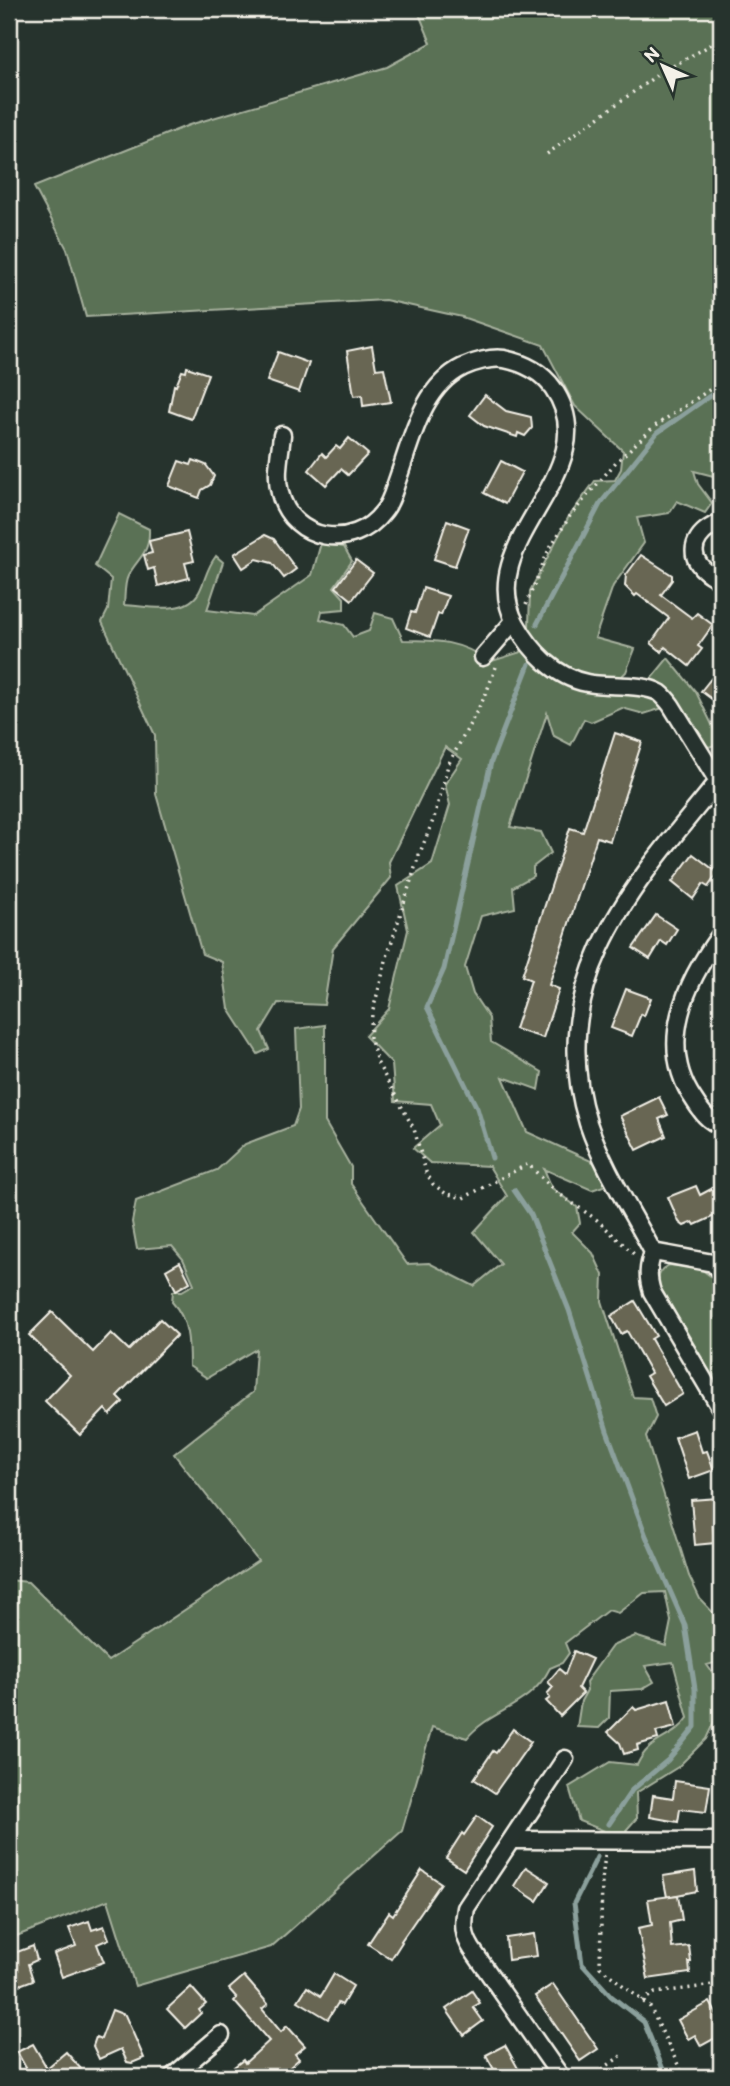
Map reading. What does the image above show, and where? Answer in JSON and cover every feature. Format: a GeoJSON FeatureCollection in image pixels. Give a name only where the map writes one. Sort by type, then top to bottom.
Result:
{"type":"FeatureCollection","features":[{"type":"Feature","properties":{"kind":"street"},"geometry":{"type":"LineString","coordinates":[[282,435],[277,474],[288,511],[301,525],[316,534],[333,538],[352,536],[369,526],[384,512],[421,414],[432,393],[443,380],[470,364],[500,358],[534,369],[559,397],[566,414],[566,446],[561,466],[513,554],[507,591],[514,621],[538,655],[564,675],[586,683],[649,690],[661,694],[671,705],[720,782],[653,861],[606,932],[588,975],[579,1019],[578,1069],[589,1124],[650,1260],[648,1277],[652,1292],[721,1409]]}},
{"type":"Feature","properties":{"kind":"street"},"geometry":{"type":"LineString","coordinates":[[721,524],[709,527],[702,534],[695,544],[695,555],[699,564],[709,574],[721,580]]}},
{"type":"Feature","properties":{"kind":"street"},"geometry":{"type":"LineString","coordinates":[[490,660],[514,621]]}},
{"type":"Feature","properties":{"kind":"street"},"geometry":{"type":"LineString","coordinates":[[721,934],[692,976],[677,1027],[680,1077],[704,1115],[721,1125]]}},
{"type":"Feature","properties":{"kind":"street"},"geometry":{"type":"LineString","coordinates":[[650,1260],[718,1264]]}},
{"type":"Feature","properties":{"kind":"street"},"geometry":{"type":"LineString","coordinates":[[561,2077],[465,1938],[463,1923],[466,1908],[565,1759]]}},
{"type":"Feature","properties":{"kind":"street"},"geometry":{"type":"LineString","coordinates":[[512,1840],[721,1841]]}},
{"type":"Feature","properties":{"kind":"street"},"geometry":{"type":"LineString","coordinates":[[172,2077],[220,2035]]}},
{"type":"Feature","properties":{"kind":"path"},"geometry":{"type":"LineString","coordinates":[[547,154],[657,75],[721,39]]}},
{"type":"Feature","properties":{"kind":"path"},"geometry":{"type":"LineString","coordinates":[[526,605],[563,527],[616,462],[655,426],[721,382]]}},
{"type":"Feature","properties":{"kind":"path"},"geometry":{"type":"LineString","coordinates":[[490,660],[485,696],[447,765],[434,818],[419,855],[387,957],[372,1014],[370,1037],[377,1062],[414,1129],[426,1172],[433,1184],[445,1193],[463,1198],[528,1164],[555,1191],[650,1260]]}},
{"type":"Feature","properties":{"kind":"path"},"geometry":{"type":"LineString","coordinates":[[607,1841],[602,1880],[600,1968],[650,2007],[684,2077]]}},
{"type":"Feature","properties":{"kind":"path"},"geometry":{"type":"LineString","coordinates":[[642,2001],[655,1993],[721,1984]]}},
{"type":"Feature","properties":{"kind":"path"},"geometry":{"type":"LineString","coordinates":[[591,2077],[621,2056]]}},
{"type":"Feature","properties":{"kind":"green space"},"geometry":{"type":"Polygon","coordinates":[[[417,9],[721,9],[721,478],[694,471],[698,484],[712,503],[705,513],[677,501],[669,513],[637,518],[644,543],[613,586],[595,638],[635,649],[626,672],[603,694],[638,695],[668,658],[696,692],[721,743],[709,747],[686,737],[666,707],[644,714],[622,708],[591,722],[584,719],[571,745],[554,736],[547,713],[510,827],[541,832],[551,853],[533,867],[533,876],[513,887],[515,908],[481,916],[465,967],[473,994],[489,1018],[491,1042],[542,1072],[539,1090],[503,1077],[527,1132],[600,1165],[612,1183],[592,1190],[544,1169],[552,1188],[577,1207],[580,1223],[572,1232],[593,1253],[603,1275],[602,1301],[633,1397],[650,1398],[656,1417],[646,1437],[689,1576],[700,1599],[721,1621],[721,1656],[718,1662],[707,1665],[720,1683],[721,1707],[706,1739],[678,1767],[636,1793],[637,1818],[620,1837],[579,1821],[569,1787],[610,1762],[637,1765],[648,1749],[675,1731],[688,1718],[673,1662],[645,1666],[654,1682],[642,1689],[610,1691],[609,1718],[599,1728],[577,1727],[581,1701],[587,1690],[586,1682],[612,1646],[635,1636],[666,1646],[671,1621],[665,1592],[644,1593],[618,1613],[608,1610],[565,1643],[569,1653],[562,1663],[550,1668],[532,1692],[487,1720],[467,1738],[432,1727],[402,1831],[271,1947],[135,1986],[108,1900],[9,1939],[9,1580],[28,1582],[108,1661],[258,1561],[174,1454],[253,1392],[256,1349],[207,1378],[189,1366],[185,1324],[172,1302],[173,1291],[182,1291],[194,1284],[183,1259],[172,1246],[137,1249],[132,1222],[136,1201],[217,1170],[245,1144],[293,1126],[299,1109],[296,1029],[325,1025],[325,1122],[351,1167],[351,1184],[407,1264],[429,1263],[474,1286],[501,1264],[474,1232],[507,1196],[489,1166],[430,1163],[413,1148],[440,1125],[431,1104],[395,1101],[392,1064],[365,1036],[389,1009],[408,930],[398,886],[432,864],[450,805],[445,784],[462,759],[445,747],[389,862],[391,878],[333,948],[324,1005],[278,1003],[261,1031],[269,1049],[258,1054],[229,1009],[222,962],[202,954],[156,794],[155,735],[102,622],[108,610],[111,579],[95,566],[119,514],[149,529],[148,544],[127,579],[124,605],[165,608],[185,604],[199,592],[216,556],[223,562],[207,610],[253,616],[312,575],[321,543],[344,547],[352,561],[334,587],[344,598],[344,609],[322,611],[320,619],[344,625],[353,637],[369,631],[375,613],[393,618],[403,640],[449,643],[469,650],[489,662],[521,652],[529,627],[530,591],[568,518],[595,481],[615,480],[621,469],[623,451],[575,406],[543,345],[462,317],[385,300],[86,317],[67,249],[34,187],[189,125],[387,67],[431,43],[417,9]]]}},
{"type":"Feature","properties":{"kind":"green space"},"geometry":{"type":"Polygon","coordinates":[[[669,1265],[699,1268],[713,1278],[721,1296],[721,1393],[660,1287],[660,1274],[669,1265]]]}},
{"type":"Feature","properties":{"kind":"building"},"geometry":{"type":"Polygon","coordinates":[[[372,346],[376,369],[384,368],[391,402],[363,406],[362,395],[354,396],[347,351],[372,346]]]}},
{"type":"Feature","properties":{"kind":"building"},"geometry":{"type":"Polygon","coordinates":[[[278,352],[309,363],[299,392],[267,381],[278,352]]]}},
{"type":"Feature","properties":{"kind":"building"},"geometry":{"type":"Polygon","coordinates":[[[187,367],[208,374],[191,419],[169,411],[174,385],[176,386],[182,371],[186,372],[187,367]]]}},
{"type":"Feature","properties":{"kind":"building"},"geometry":{"type":"Polygon","coordinates":[[[485,395],[506,411],[531,417],[532,428],[525,436],[518,433],[517,437],[484,426],[470,415],[485,395]]]}},
{"type":"Feature","properties":{"kind":"building"},"geometry":{"type":"Polygon","coordinates":[[[349,438],[368,454],[348,475],[341,469],[326,485],[309,470],[322,453],[326,457],[336,446],[340,449],[349,438]]]}},
{"type":"Feature","properties":{"kind":"building"},"geometry":{"type":"Polygon","coordinates":[[[193,460],[206,465],[214,476],[199,498],[169,486],[179,461],[191,465],[193,460]]]}},
{"type":"Feature","properties":{"kind":"building"},"geometry":{"type":"Polygon","coordinates":[[[501,461],[522,472],[505,504],[484,493],[501,461]]]}},
{"type":"Feature","properties":{"kind":"building"},"geometry":{"type":"Polygon","coordinates":[[[447,520],[469,528],[455,566],[434,559],[447,520]]]}},
{"type":"Feature","properties":{"kind":"building"},"geometry":{"type":"Polygon","coordinates":[[[187,532],[194,561],[185,563],[189,578],[158,586],[154,568],[148,570],[144,555],[152,553],[149,541],[187,532]]]}},
{"type":"Feature","properties":{"kind":"building"},"geometry":{"type":"Polygon","coordinates":[[[265,535],[274,539],[296,569],[284,578],[272,563],[257,559],[243,568],[234,554],[265,535]]]}},
{"type":"Feature","properties":{"kind":"building"},"geometry":{"type":"Polygon","coordinates":[[[641,555],[672,575],[672,580],[661,595],[692,618],[697,613],[713,625],[698,646],[702,649],[689,666],[665,647],[662,652],[651,643],[669,618],[637,594],[635,596],[625,586],[626,575],[641,555]]]}},
{"type":"Feature","properties":{"kind":"building"},"geometry":{"type":"Polygon","coordinates":[[[356,560],[373,573],[352,600],[336,587],[356,560]]]}},
{"type":"Feature","properties":{"kind":"building"},"geometry":{"type":"Polygon","coordinates":[[[423,588],[448,596],[430,637],[406,628],[411,612],[415,613],[423,588]]]}},
{"type":"Feature","properties":{"kind":"building"},"geometry":{"type":"Polygon","coordinates":[[[721,666],[721,706],[701,691],[721,666]]]}},
{"type":"Feature","properties":{"kind":"building"},"geometry":{"type":"Polygon","coordinates":[[[615,733],[642,742],[610,841],[597,837],[549,985],[559,989],[543,1038],[515,1029],[531,980],[522,976],[570,828],[583,832],[615,733]]]}},
{"type":"Feature","properties":{"kind":"building"},"geometry":{"type":"Polygon","coordinates":[[[693,854],[718,873],[708,887],[703,884],[693,899],[672,882],[693,854]]]}},
{"type":"Feature","properties":{"kind":"building"},"geometry":{"type":"Polygon","coordinates":[[[656,915],[677,929],[667,945],[661,941],[650,959],[633,948],[656,915]]]}},
{"type":"Feature","properties":{"kind":"building"},"geometry":{"type":"Polygon","coordinates":[[[626,989],[651,998],[632,1036],[611,1028],[626,989]]]}},
{"type":"Feature","properties":{"kind":"building"},"geometry":{"type":"Polygon","coordinates":[[[659,1097],[668,1115],[659,1119],[666,1136],[637,1150],[620,1116],[659,1097]]]}},
{"type":"Feature","properties":{"kind":"building"},"geometry":{"type":"Polygon","coordinates":[[[696,1186],[700,1195],[713,1188],[715,1195],[721,1193],[721,1213],[695,1225],[693,1222],[684,1226],[679,1222],[668,1197],[696,1186]]]}},
{"type":"Feature","properties":{"kind":"building"},"geometry":{"type":"Polygon","coordinates":[[[180,1262],[190,1282],[176,1290],[166,1270],[180,1262]]]}},
{"type":"Feature","properties":{"kind":"building"},"geometry":{"type":"Polygon","coordinates":[[[635,1301],[656,1336],[651,1339],[683,1394],[664,1406],[646,1376],[651,1373],[627,1331],[621,1334],[611,1316],[635,1301]]]}},
{"type":"Feature","properties":{"kind":"building"},"geometry":{"type":"Polygon","coordinates":[[[52,1312],[93,1352],[111,1333],[129,1350],[160,1319],[177,1335],[117,1396],[123,1402],[110,1415],[105,1409],[80,1435],[45,1401],[70,1375],[29,1335],[52,1312]]]}},
{"type":"Feature","properties":{"kind":"building"},"geometry":{"type":"Polygon","coordinates":[[[695,1430],[702,1452],[707,1451],[714,1470],[689,1479],[675,1437],[695,1430]]]}},
{"type":"Feature","properties":{"kind":"building"},"geometry":{"type":"Polygon","coordinates":[[[718,1498],[720,1520],[717,1520],[717,1526],[713,1526],[715,1543],[695,1545],[691,1500],[718,1498]]]}},
{"type":"Feature","properties":{"kind":"building"},"geometry":{"type":"Polygon","coordinates":[[[574,1651],[592,1659],[578,1688],[583,1693],[560,1716],[546,1701],[550,1698],[547,1694],[553,1687],[548,1682],[559,1669],[565,1674],[574,1651]]]}},
{"type":"Feature","properties":{"kind":"building"},"geometry":{"type":"Polygon","coordinates":[[[669,1700],[676,1727],[656,1732],[658,1739],[637,1745],[638,1750],[624,1754],[620,1743],[608,1732],[633,1707],[636,1710],[669,1700]]]}},
{"type":"Feature","properties":{"kind":"building"},"geometry":{"type":"Polygon","coordinates":[[[513,1729],[531,1742],[495,1793],[474,1779],[493,1751],[496,1753],[513,1729]]]}},
{"type":"Feature","properties":{"kind":"building"},"geometry":{"type":"Polygon","coordinates":[[[675,1781],[710,1786],[706,1812],[680,1809],[678,1822],[650,1817],[653,1795],[673,1798],[675,1781]]]}},
{"type":"Feature","properties":{"kind":"building"},"geometry":{"type":"Polygon","coordinates":[[[477,1816],[492,1827],[464,1870],[446,1858],[477,1816]]]}},
{"type":"Feature","properties":{"kind":"building"},"geometry":{"type":"Polygon","coordinates":[[[526,1867],[549,1882],[537,1901],[514,1886],[526,1867]]]}},
{"type":"Feature","properties":{"kind":"building"},"geometry":{"type":"Polygon","coordinates":[[[422,1870],[441,1883],[391,1959],[368,1944],[389,1912],[393,1915],[422,1870]]]}},
{"type":"Feature","properties":{"kind":"building"},"geometry":{"type":"Polygon","coordinates":[[[695,1871],[697,1891],[667,1897],[663,1876],[695,1871]]]}},
{"type":"Feature","properties":{"kind":"building"},"geometry":{"type":"Polygon","coordinates":[[[678,1895],[682,1920],[670,1923],[672,1948],[689,1946],[690,1973],[648,1979],[638,1928],[652,1925],[648,1899],[678,1895]]]}},
{"type":"Feature","properties":{"kind":"building"},"geometry":{"type":"Polygon","coordinates":[[[89,1921],[92,1930],[104,1926],[109,1939],[97,1944],[104,1962],[62,1977],[54,1954],[76,1946],[69,1928],[89,1921]]]}},
{"type":"Feature","properties":{"kind":"building"},"geometry":{"type":"Polygon","coordinates":[[[534,1934],[537,1956],[508,1960],[506,1938],[534,1934]]]}},
{"type":"Feature","properties":{"kind":"building"},"geometry":{"type":"Polygon","coordinates":[[[33,1946],[37,1960],[28,1964],[33,1980],[9,1989],[9,1955],[33,1946]]]}},
{"type":"Feature","properties":{"kind":"building"},"geometry":{"type":"Polygon","coordinates":[[[334,1974],[353,1986],[342,2005],[338,2003],[328,2019],[298,2001],[307,1987],[321,1996],[334,1974]]]}},
{"type":"Feature","properties":{"kind":"building"},"geometry":{"type":"Polygon","coordinates":[[[244,1976],[268,2004],[262,2009],[281,2032],[287,2026],[305,2046],[295,2054],[299,2059],[279,2077],[221,2077],[243,2060],[245,2063],[269,2041],[234,2001],[237,1998],[229,1989],[244,1976]]]}},
{"type":"Feature","properties":{"kind":"building"},"geometry":{"type":"Polygon","coordinates":[[[553,1984],[598,2049],[580,2061],[535,1996],[553,1984]]]}},
{"type":"Feature","properties":{"kind":"building"},"geometry":{"type":"Polygon","coordinates":[[[191,1987],[206,2004],[199,2010],[201,2013],[185,2028],[167,2009],[191,1987]]]}},
{"type":"Feature","properties":{"kind":"building"},"geometry":{"type":"Polygon","coordinates":[[[472,1991],[480,2003],[473,2007],[483,2021],[464,2035],[446,2009],[472,1991]]]}},
{"type":"Feature","properties":{"kind":"building"},"geometry":{"type":"Polygon","coordinates":[[[710,2002],[721,2022],[721,2035],[701,2046],[695,2035],[688,2039],[678,2020],[710,2002]]]}},
{"type":"Feature","properties":{"kind":"building"},"geometry":{"type":"Polygon","coordinates":[[[112,2010],[125,2015],[144,2058],[132,2063],[127,2062],[121,2049],[99,2059],[93,2046],[96,2037],[101,2039],[112,2010]]]}},
{"type":"Feature","properties":{"kind":"building"},"geometry":{"type":"Polygon","coordinates":[[[33,2044],[47,2068],[66,2052],[81,2069],[72,2077],[31,2077],[17,2052],[33,2044]]]}},
{"type":"Feature","properties":{"kind":"building"},"geometry":{"type":"Polygon","coordinates":[[[505,2045],[519,2070],[506,2077],[498,2077],[486,2055],[505,2045]]]}},
{"type":"Feature","properties":{"kind":"waterway"},"geometry":{"type":"LineString","coordinates":[[537,624],[600,504],[657,433],[721,388]]}},
{"type":"Feature","properties":{"kind":"waterway"},"geometry":{"type":"LineString","coordinates":[[492,1158],[477,1108],[427,1007],[444,969],[491,762],[529,664]]}},
{"type":"Feature","properties":{"kind":"waterway"},"geometry":{"type":"LineString","coordinates":[[514,1190],[531,1215],[569,1310],[607,1431],[646,1536],[685,1625],[695,1689],[695,1727],[668,1760],[632,1790],[609,1824]]}},
{"type":"Feature","properties":{"kind":"waterway"},"geometry":{"type":"LineString","coordinates":[[597,1857],[574,1903],[582,1964],[611,1996],[644,2022],[666,2077]]}}]}
